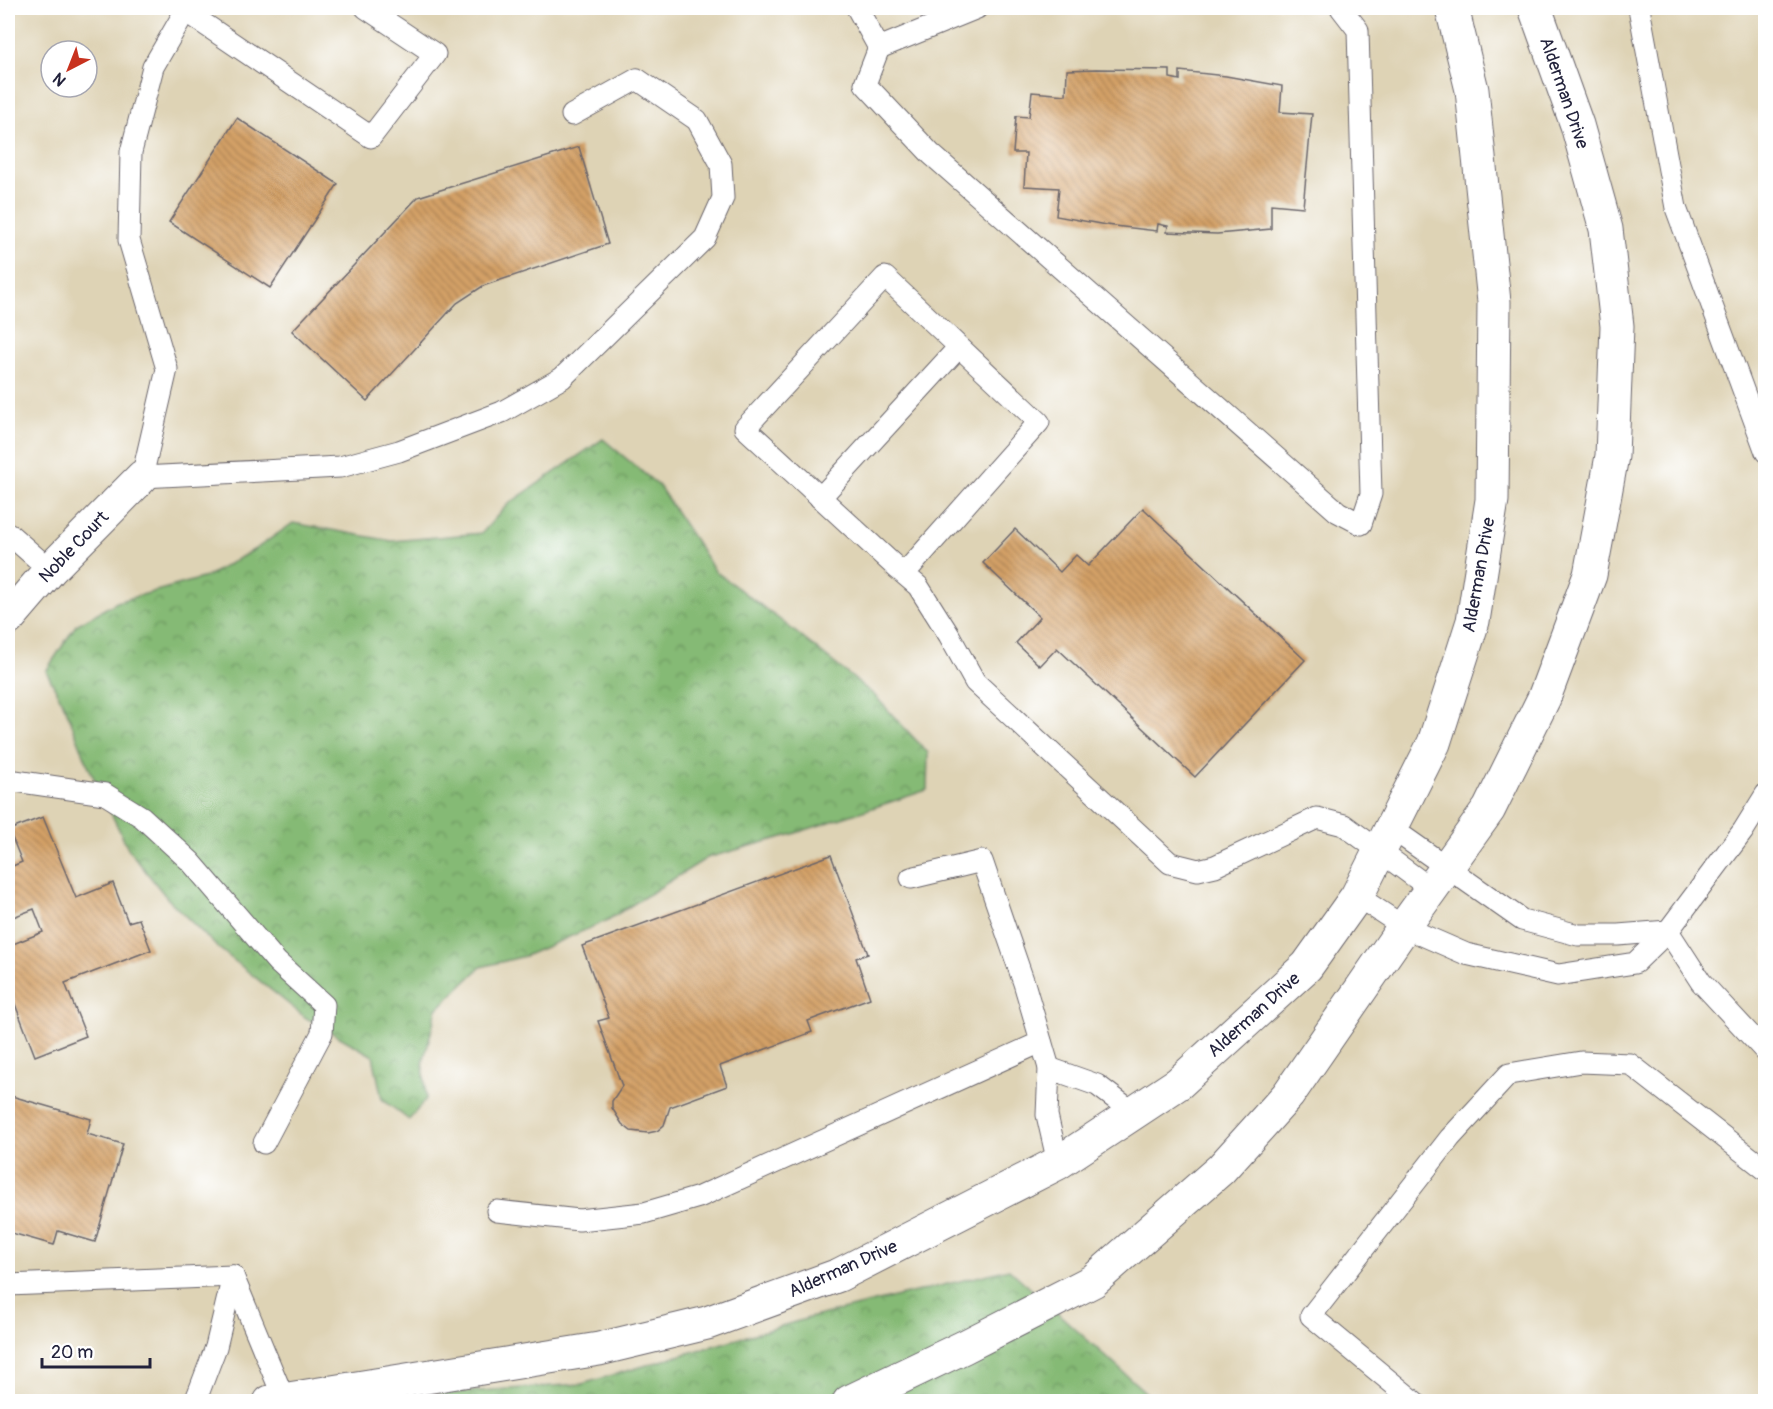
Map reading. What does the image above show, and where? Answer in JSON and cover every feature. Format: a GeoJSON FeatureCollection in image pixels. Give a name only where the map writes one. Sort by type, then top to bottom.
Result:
{"type":"FeatureCollection","features":[{"type":"Feature","properties":{"kind":"street","name":"Alderman Drive"},"geometry":{"type":"LineString","coordinates":[[277,1400],[599,1349],[707,1323],[839,1275],[1059,1163],[1179,1083],[1307,966],[1357,896],[1434,743],[1473,621],[1492,500],[1494,302],[1472,90],[1452,8]]}},
{"type":"Feature","properties":{"kind":"street","name":"Alderman Drive"},"geometry":{"type":"LineString","coordinates":[[849,1401],[964,1347],[1093,1281],[1221,1169],[1288,1095],[1489,809],[1544,698],[1590,575],[1612,456],[1617,326],[1606,229],[1577,124],[1535,8]]}},
{"type":"Feature","properties":{"kind":"street","name":"Noble Court"},"geometry":{"type":"LineString","coordinates":[[8,619],[50,570],[142,477]]}},
{"type":"Feature","properties":{"kind":"lane"},"geometry":{"type":"LineString","coordinates":[[366,8],[435,54],[371,137],[186,9],[153,67],[131,152],[129,240],[167,369],[142,477],[340,467],[399,451],[502,412],[562,378],[705,238],[723,198],[721,164],[696,120],[637,79],[572,115]]}},
{"type":"Feature","properties":{"kind":"lane"},"geometry":{"type":"LineString","coordinates":[[857,8],[879,48]]}},
{"type":"Feature","properties":{"kind":"lane"},"geometry":{"type":"LineString","coordinates":[[977,8],[879,48],[865,84],[931,154],[1338,512],[1361,524],[1371,494],[1359,30],[1341,8]]}},
{"type":"Feature","properties":{"kind":"lane"},"geometry":{"type":"LineString","coordinates":[[1640,8],[1676,208],[1766,452]]}},
{"type":"Feature","properties":{"kind":"lane"},"geometry":{"type":"LineString","coordinates":[[904,574],[1039,422],[885,277],[745,428],[820,498],[904,574],[918,586],[975,682],[1170,863],[1198,870],[1215,866],[1317,818],[1385,840],[1439,878],[1522,920],[1578,935],[1668,931]]}},
{"type":"Feature","properties":{"kind":"lane"},"geometry":{"type":"LineString","coordinates":[[820,498],[959,347]]}},
{"type":"Feature","properties":{"kind":"lane"},"geometry":{"type":"LineString","coordinates":[[8,533],[50,570]]}},
{"type":"Feature","properties":{"kind":"lane"},"geometry":{"type":"LineString","coordinates":[[8,780],[105,794],[142,817],[191,862],[277,962],[324,1005],[322,1033],[264,1143]]}},
{"type":"Feature","properties":{"kind":"lane"},"geometry":{"type":"LineString","coordinates":[[1357,896],[1404,927],[1466,954],[1558,975],[1635,963],[1668,931],[1743,831],[1766,794]]}},
{"type":"Feature","properties":{"kind":"lane"},"geometry":{"type":"LineString","coordinates":[[910,878],[982,861],[1024,983],[1049,1068],[1047,1114],[1059,1163]]}},
{"type":"Feature","properties":{"kind":"lane"},"geometry":{"type":"LineString","coordinates":[[1668,931],[1701,982],[1766,1052]]}},
{"type":"Feature","properties":{"kind":"lane"},"geometry":{"type":"LineString","coordinates":[[497,1211],[579,1220],[644,1213],[699,1197],[1041,1042]]}},
{"type":"Feature","properties":{"kind":"lane"},"geometry":{"type":"LineString","coordinates":[[1415,1401],[1311,1316],[1450,1138],[1509,1074],[1581,1062],[1630,1064],[1766,1170]]}},
{"type":"Feature","properties":{"kind":"lane"},"geometry":{"type":"LineString","coordinates":[[1049,1068],[1097,1085],[1134,1113]]}},
{"type":"Feature","properties":{"kind":"lane"},"geometry":{"type":"LineString","coordinates":[[233,1276],[277,1400]]}},
{"type":"Feature","properties":{"kind":"lane"},"geometry":{"type":"LineString","coordinates":[[8,1284],[233,1276]]}},
{"type":"Feature","properties":{"kind":"lane"},"geometry":{"type":"LineString","coordinates":[[195,1401],[216,1347],[233,1276]]}},
{"type":"Feature","properties":{"kind":"shaded area"},"geometry":{"type":"Polygon","coordinates":[[[8,8],[1765,8],[1765,1401],[1155,1401],[1009,1269],[809,1318],[582,1384],[322,1402],[8,1401],[8,8]]]}},
{"type":"Feature","properties":{"kind":"green space"},"geometry":{"type":"Polygon","coordinates":[[[603,439],[659,486],[715,571],[874,695],[928,753],[927,790],[790,835],[707,858],[606,921],[525,956],[481,967],[437,1009],[423,1063],[426,1099],[409,1120],[382,1099],[373,1056],[306,1018],[216,946],[167,898],[129,850],[90,770],[66,709],[46,671],[76,625],[117,602],[206,577],[257,548],[293,523],[392,541],[482,533],[507,505],[603,439]]]}},
{"type":"Feature","properties":{"kind":"green space"},"geometry":{"type":"Polygon","coordinates":[[[1009,1269],[1155,1401],[322,1402],[582,1384],[809,1318],[1009,1269]]]}},
{"type":"Feature","properties":{"kind":"building"},"geometry":{"type":"Polygon","coordinates":[[[1067,70],[1170,70],[1170,78],[1180,80],[1180,71],[1282,86],[1280,112],[1312,114],[1303,207],[1271,204],[1271,229],[1217,234],[1167,232],[1168,226],[1158,224],[1157,231],[1056,216],[1059,188],[1024,186],[1026,153],[1013,153],[1016,116],[1029,117],[1032,92],[1066,95],[1067,70]]]}},
{"type":"Feature","properties":{"kind":"building"},"geometry":{"type":"Polygon","coordinates":[[[237,118],[338,184],[270,288],[169,222],[237,118]]]}},
{"type":"Feature","properties":{"kind":"building"},"geometry":{"type":"Polygon","coordinates":[[[579,147],[608,244],[483,286],[457,303],[367,401],[292,331],[418,197],[579,147]]]}},
{"type":"Feature","properties":{"kind":"building"},"geometry":{"type":"Polygon","coordinates":[[[1143,508],[1305,660],[1195,777],[1057,648],[1040,666],[1016,643],[1040,617],[983,563],[1015,529],[1060,572],[1076,555],[1088,566],[1143,508]]]}},
{"type":"Feature","properties":{"kind":"building"},"geometry":{"type":"Polygon","coordinates":[[[43,817],[76,898],[113,883],[128,922],[139,919],[151,950],[65,983],[86,1036],[35,1056],[8,986],[8,946],[43,932],[34,909],[8,919],[8,868],[22,862],[9,830],[43,817]]]}},
{"type":"Feature","properties":{"kind":"building"},"geometry":{"type":"Polygon","coordinates":[[[831,855],[868,954],[856,958],[870,998],[808,1021],[812,1032],[720,1066],[727,1086],[670,1107],[664,1125],[657,1131],[648,1133],[631,1131],[622,1124],[612,1108],[612,1101],[622,1086],[598,1021],[609,1018],[582,946],[831,855]]]}},
{"type":"Feature","properties":{"kind":"building"},"geometry":{"type":"Polygon","coordinates":[[[8,1095],[91,1119],[87,1134],[123,1144],[95,1242],[58,1231],[54,1245],[8,1232],[8,1095]]]}}]}
